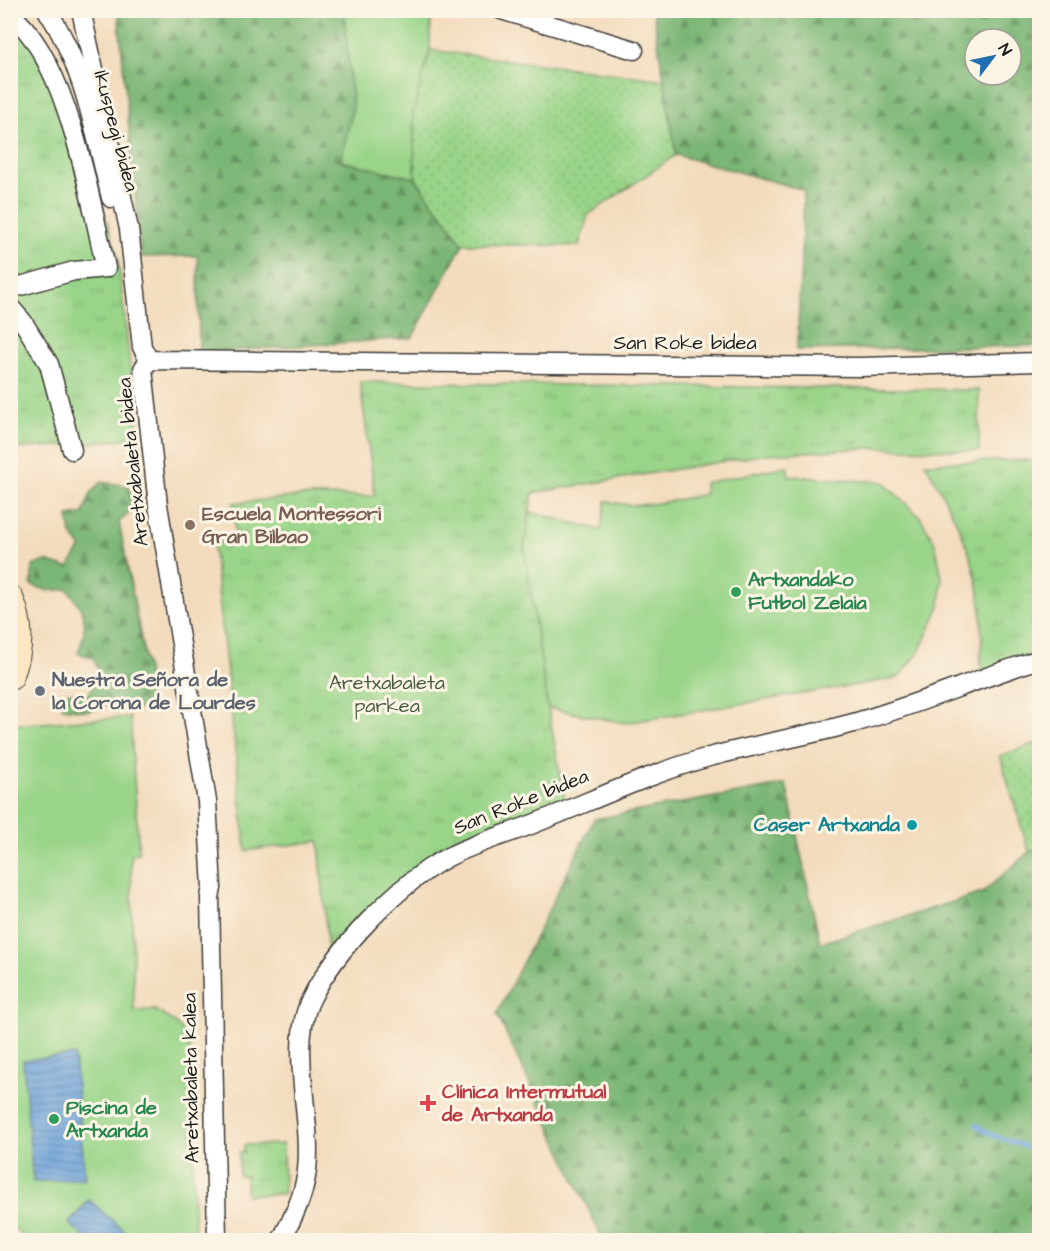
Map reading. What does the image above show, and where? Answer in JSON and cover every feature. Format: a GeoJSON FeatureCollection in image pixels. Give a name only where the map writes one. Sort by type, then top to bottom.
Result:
{"type":"FeatureCollection","features":[{"type":"Feature","properties":{"kind":"street","name":"Ikuspegi bidea"},"geometry":{"type":"LineString","coordinates":[[47,10],[71,53],[82,84],[124,251],[134,266]]}},
{"type":"Feature","properties":{"kind":"street","name":"Aretxabaleta bidea"},"geometry":{"type":"LineString","coordinates":[[81,10],[102,96],[134,266],[142,347],[149,360],[143,369],[158,505],[207,801],[212,888],[210,905]]}},
{"type":"Feature","properties":{"kind":"street"},"geometry":{"type":"LineString","coordinates":[[501,10],[634,50]]}},
{"type":"Feature","properties":{"kind":"street"},"geometry":{"type":"LineString","coordinates":[[10,14],[29,29],[54,74],[76,146],[106,268],[74,272],[10,290]]}},
{"type":"Feature","properties":{"kind":"street"},"geometry":{"type":"LineString","coordinates":[[10,307],[23,322],[49,364],[72,450]]}},
{"type":"Feature","properties":{"kind":"street","name":"San Roke bidea"},"geometry":{"type":"LineString","coordinates":[[149,360],[848,367],[1040,362]]}},
{"type":"Feature","properties":{"kind":"street"},"geometry":{"type":"LineString","coordinates":[[10,598],[18,621],[19,634],[16,663],[10,677]]}},
{"type":"Feature","properties":{"kind":"street","name":"San Roke bidea"},"geometry":{"type":"LineString","coordinates":[[282,1240],[300,1204],[308,1168],[303,1040],[309,1003],[326,972],[352,939],[394,898],[429,870],[465,849],[533,824],[610,791],[708,758],[848,724],[1040,659]]}},
{"type":"Feature","properties":{"kind":"street","name":"Aretxabaleta kalea"},"geometry":{"type":"LineString","coordinates":[[210,905],[217,1240]]}},
{"type":"Feature","properties":{"kind":"green space"},"geometry":{"type":"Polygon","coordinates":[[[18,10],[36,26],[64,74],[118,258],[138,437],[75,445],[11,449],[10,11],[18,10]]]}},
{"type":"Feature","properties":{"kind":"green space"},"geometry":{"type":"Polygon","coordinates":[[[118,11],[344,11],[353,109],[341,161],[415,178],[463,244],[412,338],[199,353],[198,256],[141,257],[118,11]]]}},
{"type":"Feature","properties":{"kind":"green space"},"geometry":{"type":"Polygon","coordinates":[[[344,11],[431,11],[430,50],[413,112],[415,178],[341,161],[353,108],[344,11]]]}},
{"type":"Feature","properties":{"kind":"green space"},"geometry":{"type":"Polygon","coordinates":[[[653,11],[1039,11],[1039,346],[797,350],[804,190],[676,155],[653,11]]]}},
{"type":"Feature","properties":{"kind":"green space"},"geometry":{"type":"Polygon","coordinates":[[[430,50],[664,80],[676,155],[588,215],[579,246],[463,244],[415,178],[413,112],[430,50]]]}},
{"type":"Feature","properties":{"kind":"green space","name":"Aretxabaleta parkea"},"geometry":{"type":"Polygon","coordinates":[[[360,382],[979,390],[979,451],[872,448],[768,454],[533,493],[524,547],[548,708],[565,801],[437,857],[389,895],[328,953],[319,841],[246,851],[213,543],[236,541],[233,503],[303,496],[375,496],[360,382]]]}},
{"type":"Feature","properties":{"kind":"green space"},"geometry":{"type":"Polygon","coordinates":[[[1039,460],[1039,667],[980,688],[982,619],[979,589],[961,533],[925,463],[1039,460]]]}},
{"type":"Feature","properties":{"kind":"green space","name":"Artxandako Futbol Zelaia"},"geometry":{"type":"Polygon","coordinates":[[[787,466],[789,476],[883,482],[920,517],[935,543],[942,578],[940,606],[918,654],[898,678],[625,723],[548,708],[524,547],[530,512],[601,530],[606,501],[631,505],[656,504],[705,494],[704,483],[787,466]]]}},
{"type":"Feature","properties":{"kind":"green space"},"geometry":{"type":"Polygon","coordinates":[[[101,482],[129,486],[133,509],[119,522],[150,686],[146,704],[137,710],[109,704],[88,711],[62,708],[68,692],[88,695],[100,674],[93,658],[78,653],[84,635],[84,619],[82,611],[67,589],[49,591],[31,585],[33,566],[46,561],[68,568],[81,547],[71,534],[68,516],[83,514],[91,493],[101,482]]]}},
{"type":"Feature","properties":{"kind":"green space"},"geometry":{"type":"Polygon","coordinates":[[[130,717],[139,853],[131,855],[134,1011],[155,1010],[174,1022],[189,1038],[195,1240],[134,1240],[89,1200],[69,1223],[88,1240],[28,1240],[11,1226],[10,725],[130,717]]]}},
{"type":"Feature","properties":{"kind":"green space"},"geometry":{"type":"Polygon","coordinates":[[[1039,742],[1039,848],[1029,852],[1000,756],[1039,742]]]}},
{"type":"Feature","properties":{"kind":"green space"},"geometry":{"type":"Polygon","coordinates":[[[786,784],[820,943],[982,893],[1029,852],[1039,848],[1039,1240],[603,1240],[497,1014],[594,819],[786,784]]]}},
{"type":"Feature","properties":{"kind":"green space"},"geometry":{"type":"Polygon","coordinates":[[[283,1144],[284,1194],[246,1195],[246,1176],[239,1176],[239,1152],[244,1152],[244,1145],[283,1144]]]}},
{"type":"Feature","properties":{"kind":"water","name":"Piscina de Artxanda"},"geometry":{"type":"Polygon","coordinates":[[[74,1055],[85,1178],[33,1182],[23,1060],[74,1055]]]}},
{"type":"Feature","properties":{"kind":"water"},"geometry":{"type":"Polygon","coordinates":[[[89,1200],[135,1240],[88,1240],[69,1224],[89,1200]]]}},
{"type":"Feature","properties":{"kind":"waterway"},"geometry":{"type":"LineString","coordinates":[[976,1125],[992,1135],[1027,1147],[1040,1158]]}},
{"type":"Feature","properties":{"kind":"place","name":"Escuela Montessori Gran Bilbao"},"geometry":{"type":"Point","coordinates":[190,525]}},
{"type":"Feature","properties":{"kind":"place","name":"Artxandako Futbol Zelaia"},"geometry":{"type":"Point","coordinates":[736,592]}},
{"type":"Feature","properties":{"kind":"place","name":"Nuestra Señora de la Corona de Lourdes"},"geometry":{"type":"Point","coordinates":[40,691]}},
{"type":"Feature","properties":{"kind":"place","name":"Caser Artxanda"},"geometry":{"type":"Point","coordinates":[912,825]}},
{"type":"Feature","properties":{"kind":"place","name":"Clínica Intermutual de Artxanda"},"geometry":{"type":"Point","coordinates":[428,1103]}},
{"type":"Feature","properties":{"kind":"place","name":"Piscina de Artxanda"},"geometry":{"type":"Point","coordinates":[54,1119]}}]}
